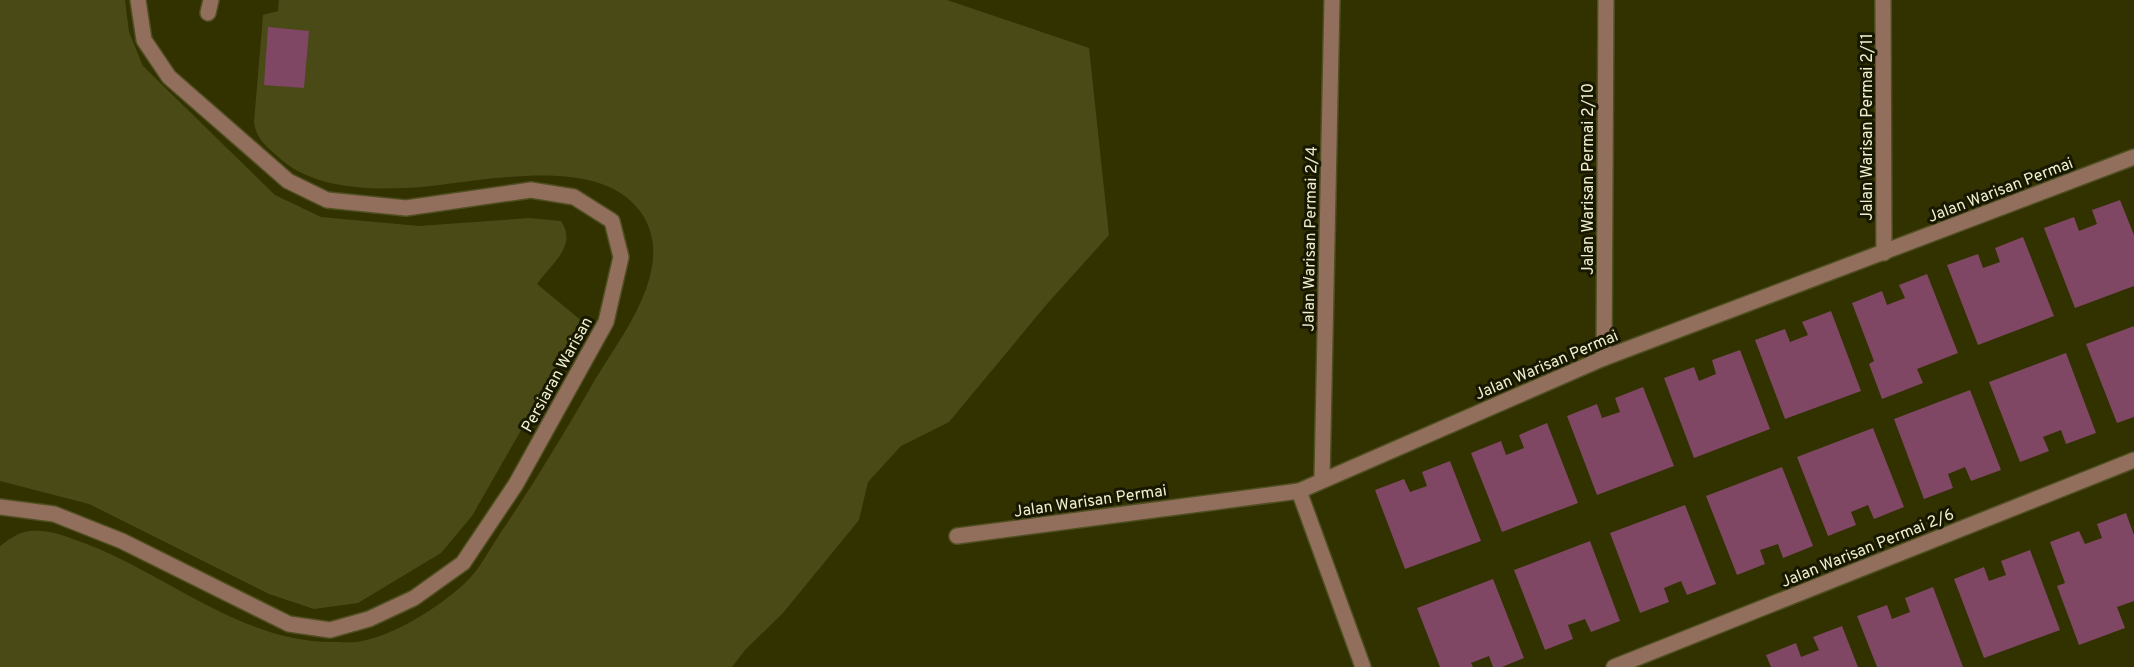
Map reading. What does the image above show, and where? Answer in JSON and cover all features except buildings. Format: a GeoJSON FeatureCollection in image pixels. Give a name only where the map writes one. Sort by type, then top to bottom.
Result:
{"type":"FeatureCollection","features":[{"type":"Feature","properties":{"kind":"street","name":"Persiaran Warisan"},"geometry":{"type":"LineString","coordinates":[[0,507],[54,514],[122,541],[289,624],[330,630],[369,619],[414,598],[464,563],[516,484],[606,322],[621,257],[612,221],[574,196],[531,190],[406,208],[327,200],[288,181],[169,77],[144,40],[138,0]]}},
{"type":"Feature","properties":{"kind":"street","name":"Jalan Warisan Permai 2/4"},"geometry":{"type":"LineString","coordinates":[[1322,479],[1332,0]]}},
{"type":"Feature","properties":{"kind":"street","name":"Jalan Warisan Permai 2/10"},"geometry":{"type":"LineString","coordinates":[[1604,358],[1606,0]]}},
{"type":"Feature","properties":{"kind":"street","name":"Jalan Warisan Permai 2/11"},"geometry":{"type":"LineString","coordinates":[[1883,0],[1884,253]]}},
{"type":"Feature","properties":{"kind":"street","name":"Jalan Warisan Permai"},"geometry":{"type":"LineString","coordinates":[[957,536],[1299,491],[1322,479],[1604,358],[2134,157]]}},
{"type":"Feature","properties":{"kind":"street","name":"Jalan Warisan Permai 2/6"},"geometry":{"type":"LineString","coordinates":[[1614,667],[2134,460]]}},
{"type":"Feature","properties":{"kind":"street"},"geometry":{"type":"LineString","coordinates":[[1299,491],[1363,667]]}},
{"type":"Feature","properties":{"kind":"shaded area"},"geometry":{"type":"Polygon","coordinates":[[[0,0],[125,0],[129,32],[143,66],[275,195],[321,217],[419,226],[529,218],[561,221],[565,230],[565,247],[537,284],[583,322],[472,516],[441,553],[358,603],[314,609],[269,594],[89,504],[0,481],[0,0]]]}},
{"type":"Feature","properties":{"kind":"shaded area"},"geometry":{"type":"Polygon","coordinates":[[[279,0],[947,0],[1089,48],[1109,235],[1047,304],[949,422],[901,446],[868,482],[859,520],[783,613],[745,650],[732,667],[0,667],[0,546],[18,534],[30,531],[53,533],[89,545],[119,558],[208,606],[269,632],[301,639],[359,642],[389,633],[416,619],[453,594],[478,568],[549,458],[641,301],[653,261],[651,234],[644,217],[624,196],[598,183],[567,177],[533,176],[405,188],[371,188],[320,180],[289,166],[259,137],[254,122],[263,15],[278,11],[279,0]]]}}]}
